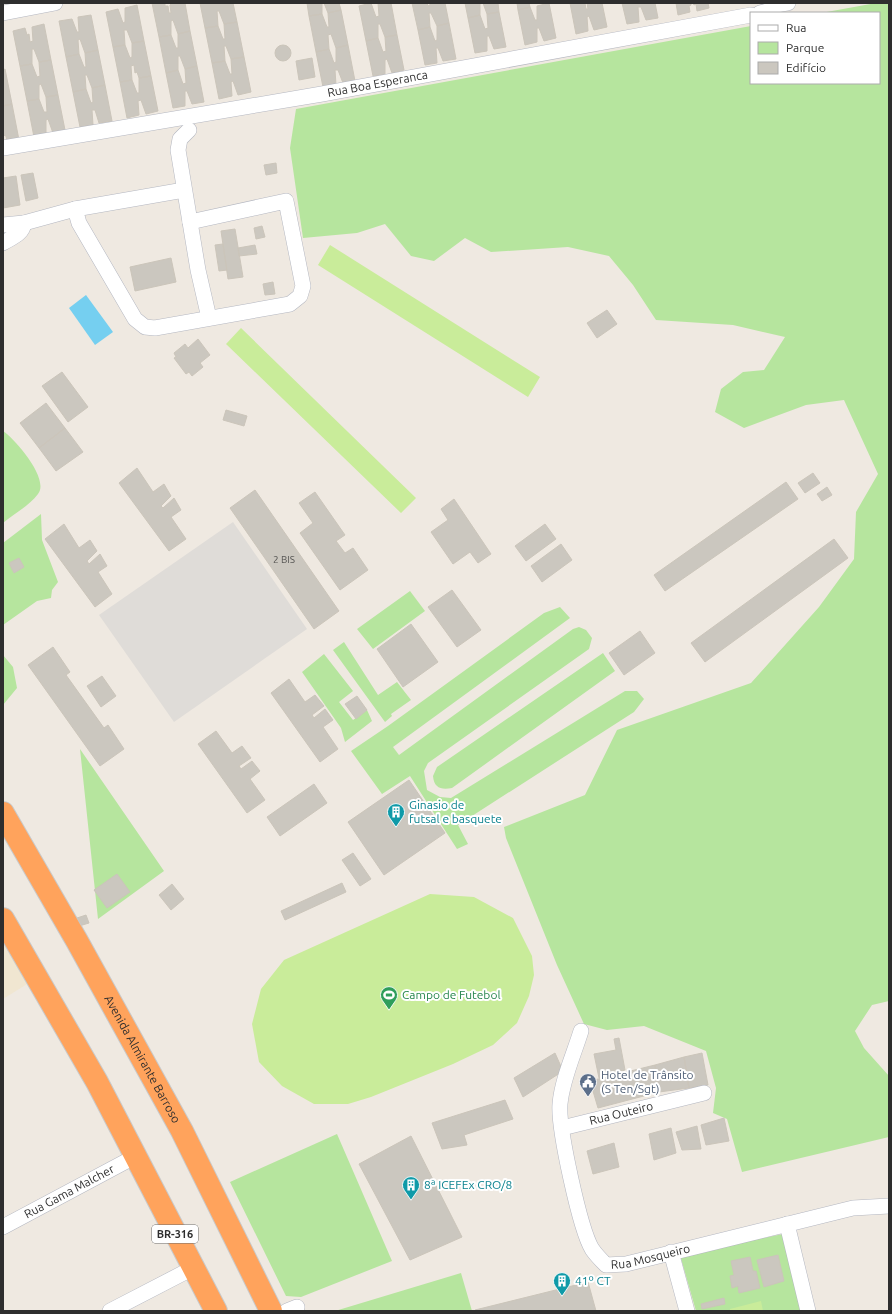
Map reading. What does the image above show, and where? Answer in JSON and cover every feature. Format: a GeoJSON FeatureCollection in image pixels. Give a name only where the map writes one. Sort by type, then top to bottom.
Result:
{"type":"FeatureCollection","features":[{"type":"Feature","properties":{"kind":"highway","name":"Avenida Almirante Barroso"},"geometry":{"type":"LineString","coordinates":[[3,814],[77,941],[182,1131],[270,1311]]}},
{"type":"Feature","properties":{"kind":"highway"},"geometry":{"type":"LineString","coordinates":[[3,918],[97,1082],[136,1156]]}},
{"type":"Feature","properties":{"kind":"highway","name":"BR-316"},"geometry":{"type":"LineString","coordinates":[[136,1156],[216,1311]]}},
{"type":"Feature","properties":{"kind":"street"},"geometry":{"type":"LineString","coordinates":[[3,12],[55,3]]}},
{"type":"Feature","properties":{"kind":"street"},"geometry":{"type":"LineString","coordinates":[[768,8],[788,3]]}},
{"type":"Feature","properties":{"kind":"street","name":"Rua Boa Esperanca"},"geometry":{"type":"LineString","coordinates":[[3,148],[322,94],[750,15]]}},
{"type":"Feature","properties":{"kind":"street"},"geometry":{"type":"LineString","coordinates":[[188,130],[180,139],[178,150],[184,190],[209,318]]}},
{"type":"Feature","properties":{"kind":"street"},"geometry":{"type":"LineString","coordinates":[[3,225],[24,223],[75,209],[184,190]]}},
{"type":"Feature","properties":{"kind":"street"},"geometry":{"type":"LineString","coordinates":[[75,209],[79,223],[138,322],[145,327],[154,328],[290,304],[298,299],[303,291],[302,279],[286,202],[190,222]]}},
{"type":"Feature","properties":{"kind":"street"},"geometry":{"type":"LineString","coordinates":[[3,243],[24,228],[24,223]]}},
{"type":"Feature","properties":{"kind":"street","name":"Rua Mosqueiro"},"geometry":{"type":"LineString","coordinates":[[581,1031],[560,1104],[562,1128],[586,1236],[592,1250],[606,1265],[626,1264],[853,1208],[889,1206]]}},
{"type":"Feature","properties":{"kind":"street","name":"Rua Outeiro"},"geometry":{"type":"LineString","coordinates":[[562,1128],[704,1093]]}},
{"type":"Feature","properties":{"kind":"street","name":"Rua Gama Malcher"},"geometry":{"type":"LineString","coordinates":[[3,1227],[136,1156]]}},
{"type":"Feature","properties":{"kind":"street"},"geometry":{"type":"LineString","coordinates":[[787,1224],[808,1311]]}},
{"type":"Feature","properties":{"kind":"street"},"geometry":{"type":"LineString","coordinates":[[671,1252],[687,1311]]}},
{"type":"Feature","properties":{"kind":"street"},"geometry":{"type":"LineString","coordinates":[[110,1311],[193,1268]]}},
{"type":"Feature","properties":{"kind":"shaded area"},"geometry":{"type":"Polygon","coordinates":[[[233,522],[307,629],[174,722],[99,615],[233,522]]]}},
{"type":"Feature","properties":{"kind":"shaded area"},"geometry":{"type":"Polygon","coordinates":[[[3,931],[32,981],[3,999],[3,931]]]}},
{"type":"Feature","properties":{"kind":"green space"},"geometry":{"type":"Polygon","coordinates":[[[876,3],[889,3],[889,1001],[872,1005],[855,1031],[864,1048],[889,1076],[889,1137],[742,1172],[727,1119],[713,1113],[716,1088],[706,1051],[644,1026],[607,1030],[584,1024],[557,965],[506,838],[504,827],[585,795],[617,730],[751,683],[819,607],[854,559],[856,512],[878,474],[844,400],[806,405],[744,428],[715,412],[721,389],[743,372],[764,370],[785,337],[733,325],[656,320],[633,285],[609,256],[568,247],[491,252],[465,238],[434,261],[411,256],[385,224],[357,233],[303,238],[290,148],[296,109],[750,26],[750,84],[880,84],[880,12],[826,12],[876,3]]]}},
{"type":"Feature","properties":{"kind":"green space"},"geometry":{"type":"Polygon","coordinates":[[[330,245],[540,377],[528,397],[318,265],[330,245]]]}},
{"type":"Feature","properties":{"kind":"green space"},"geometry":{"type":"Polygon","coordinates":[[[241,328],[416,498],[401,513],[226,344],[241,328]]]}},
{"type":"Feature","properties":{"kind":"green space"},"geometry":{"type":"Polygon","coordinates":[[[3,431],[23,450],[30,460],[39,479],[40,487],[38,494],[31,502],[3,523],[3,431]]]}},
{"type":"Feature","properties":{"kind":"green space"},"geometry":{"type":"Polygon","coordinates":[[[41,514],[42,540],[58,582],[52,590],[51,598],[37,601],[3,625],[3,543],[41,514]]]}},
{"type":"Feature","properties":{"kind":"green space"},"geometry":{"type":"Polygon","coordinates":[[[410,591],[425,611],[373,649],[357,629],[410,591]]]}},
{"type":"Feature","properties":{"kind":"green space"},"geometry":{"type":"Polygon","coordinates":[[[560,607],[570,618],[393,747],[399,755],[573,629],[579,627],[586,630],[592,638],[589,649],[428,763],[424,771],[427,790],[440,797],[451,798],[625,691],[637,691],[644,699],[634,712],[458,825],[468,844],[457,849],[410,776],[382,794],[351,751],[544,613],[560,607]]]}},
{"type":"Feature","properties":{"kind":"green space"},"geometry":{"type":"Polygon","coordinates":[[[344,642],[378,695],[397,682],[411,700],[391,714],[392,716],[385,722],[333,650],[344,642]]]}},
{"type":"Feature","properties":{"kind":"green space"},"geometry":{"type":"Polygon","coordinates":[[[603,653],[615,671],[452,788],[445,789],[437,786],[433,776],[437,767],[603,653]]]}},
{"type":"Feature","properties":{"kind":"green space"},"geometry":{"type":"Polygon","coordinates":[[[324,654],[353,691],[339,702],[353,720],[367,710],[372,721],[345,742],[341,728],[302,672],[324,654]]]}},
{"type":"Feature","properties":{"kind":"green space"},"geometry":{"type":"Polygon","coordinates":[[[3,655],[13,667],[17,688],[3,705],[3,655]]]}},
{"type":"Feature","properties":{"kind":"green space"},"geometry":{"type":"Polygon","coordinates":[[[80,749],[164,871],[98,919],[80,749]]]}},
{"type":"Feature","properties":{"kind":"green space","name":"Campo de Futebol"},"geometry":{"type":"Polygon","coordinates":[[[430,894],[474,897],[513,918],[532,956],[534,975],[529,996],[517,1023],[493,1045],[453,1064],[371,1097],[348,1104],[314,1104],[282,1086],[259,1062],[252,1024],[261,989],[284,960],[430,894]]]}},
{"type":"Feature","properties":{"kind":"green space"},"geometry":{"type":"Polygon","coordinates":[[[337,1134],[392,1261],[301,1297],[286,1296],[230,1182],[337,1134]]]}},
{"type":"Feature","properties":{"kind":"green space"},"geometry":{"type":"Polygon","coordinates":[[[783,1234],[802,1311],[696,1311],[680,1255],[783,1234]]]}},
{"type":"Feature","properties":{"kind":"green space"},"geometry":{"type":"Polygon","coordinates":[[[461,1273],[472,1311],[335,1311],[461,1273]]]}},
{"type":"Feature","properties":{"kind":"green space"},"geometry":{"type":"Polygon","coordinates":[[[761,1301],[763,1311],[730,1311],[730,1309],[761,1301]]]}},
{"type":"Feature","properties":{"kind":"water"},"geometry":{"type":"Polygon","coordinates":[[[86,295],[113,332],[95,345],[69,308],[86,295]]]}},
{"type":"Feature","properties":{"kind":"building"},"geometry":{"type":"Polygon","coordinates":[[[152,3],[165,3],[165,6],[168,6],[169,13],[171,13],[170,5],[172,3],[185,3],[190,31],[178,34],[173,20],[171,21],[171,35],[159,37],[152,3]]]}},
{"type":"Feature","properties":{"kind":"building"},"geometry":{"type":"Polygon","coordinates":[[[200,3],[233,3],[237,22],[224,24],[219,11],[217,11],[218,26],[205,28],[200,3]]]}},
{"type":"Feature","properties":{"kind":"building"},"geometry":{"type":"Polygon","coordinates":[[[307,3],[322,3],[322,14],[309,16],[307,3]]]}},
{"type":"Feature","properties":{"kind":"building"},"geometry":{"type":"Polygon","coordinates":[[[324,3],[339,3],[341,10],[328,13],[324,3]]]}},
{"type":"Feature","properties":{"kind":"building"},"geometry":{"type":"Polygon","coordinates":[[[371,3],[376,17],[379,16],[378,3],[391,3],[397,35],[385,37],[380,24],[378,24],[378,38],[366,41],[359,6],[371,3]]]}},
{"type":"Feature","properties":{"kind":"building"},"geometry":{"type":"Polygon","coordinates":[[[412,3],[427,3],[428,6],[430,3],[445,3],[449,23],[437,26],[431,13],[429,13],[430,27],[418,30],[412,3]]]}},
{"type":"Feature","properties":{"kind":"building"},"geometry":{"type":"Polygon","coordinates":[[[465,3],[480,3],[480,15],[468,18],[465,3]]]}},
{"type":"Feature","properties":{"kind":"building"},"geometry":{"type":"Polygon","coordinates":[[[483,3],[498,3],[499,12],[487,14],[483,3]]]}},
{"type":"Feature","properties":{"kind":"building"},"geometry":{"type":"Polygon","coordinates":[[[517,3],[529,3],[530,7],[518,10],[517,3]]]}},
{"type":"Feature","properties":{"kind":"building"},"geometry":{"type":"Polygon","coordinates":[[[549,3],[556,38],[544,41],[539,28],[537,28],[537,42],[525,45],[518,10],[530,7],[535,20],[537,20],[537,6],[549,3]]]}},
{"type":"Feature","properties":{"kind":"building"},"geometry":{"type":"Polygon","coordinates":[[[570,3],[585,3],[586,9],[588,9],[587,3],[602,3],[607,27],[594,30],[589,16],[587,17],[588,31],[576,34],[570,3]]]}},
{"type":"Feature","properties":{"kind":"building"},"geometry":{"type":"Polygon","coordinates":[[[622,3],[655,3],[658,18],[646,20],[641,7],[638,7],[639,22],[627,24],[622,3]]]}},
{"type":"Feature","properties":{"kind":"building"},"geometry":{"type":"Polygon","coordinates":[[[676,3],[691,3],[689,6],[690,12],[678,15],[676,3]]]}},
{"type":"Feature","properties":{"kind":"building"},"geometry":{"type":"Polygon","coordinates":[[[693,3],[708,3],[709,8],[697,11],[696,4],[694,5],[693,3]]]}},
{"type":"Feature","properties":{"kind":"building"},"geometry":{"type":"Polygon","coordinates":[[[137,5],[144,41],[132,43],[127,30],[124,30],[125,45],[113,47],[106,12],[118,9],[123,23],[125,22],[125,8],[137,5]]]}},
{"type":"Feature","properties":{"kind":"building"},"geometry":{"type":"Polygon","coordinates":[[[341,10],[348,45],[336,48],[331,34],[328,35],[329,49],[316,52],[309,16],[322,14],[327,27],[329,27],[328,13],[341,10]]]}},
{"type":"Feature","properties":{"kind":"building"},"geometry":{"type":"Polygon","coordinates":[[[499,12],[506,47],[494,49],[489,36],[487,36],[487,51],[475,53],[468,18],[480,15],[485,29],[488,28],[487,14],[499,12]]]}},
{"type":"Feature","properties":{"kind":"building"},"geometry":{"type":"Polygon","coordinates":[[[91,15],[98,50],[85,53],[80,39],[78,40],[79,54],[66,57],[59,21],[72,19],[77,32],[79,32],[78,17],[91,15]]]}},
{"type":"Feature","properties":{"kind":"building"},"geometry":{"type":"Polygon","coordinates":[[[237,22],[244,57],[231,59],[226,46],[224,46],[225,61],[212,63],[205,28],[218,26],[223,39],[225,39],[224,24],[237,22]]]}},
{"type":"Feature","properties":{"kind":"building"},"geometry":{"type":"Polygon","coordinates":[[[449,23],[456,59],[443,61],[438,48],[436,48],[437,63],[425,65],[418,30],[430,27],[435,41],[437,40],[437,26],[449,23]]]}},
{"type":"Feature","properties":{"kind":"building"},"geometry":{"type":"Polygon","coordinates":[[[44,24],[51,60],[39,62],[34,49],[32,49],[32,64],[20,66],[13,31],[25,28],[27,35],[29,34],[30,42],[33,41],[32,27],[44,24]]]}},
{"type":"Feature","properties":{"kind":"building"},"geometry":{"type":"Polygon","coordinates":[[[190,31],[197,66],[185,69],[180,56],[178,56],[178,70],[166,73],[159,37],[171,35],[176,48],[178,48],[178,34],[190,31]]]}},
{"type":"Feature","properties":{"kind":"building"},"geometry":{"type":"Polygon","coordinates":[[[397,35],[404,70],[392,73],[387,59],[385,60],[385,74],[373,76],[366,41],[378,38],[383,52],[386,51],[385,37],[397,35]]]}},
{"type":"Feature","properties":{"kind":"building"},"geometry":{"type":"Polygon","coordinates":[[[144,41],[151,76],[139,78],[137,72],[135,73],[134,65],[131,66],[132,80],[120,82],[113,47],[125,45],[130,58],[132,57],[132,43],[144,41]]]}},
{"type":"Feature","properties":{"kind":"building"},"geometry":{"type":"Polygon","coordinates":[[[280,45],[286,45],[291,50],[289,59],[286,61],[280,61],[275,56],[275,50],[280,45]]]}},
{"type":"Feature","properties":{"kind":"building"},"geometry":{"type":"Polygon","coordinates":[[[348,45],[355,81],[343,83],[338,70],[335,70],[336,85],[323,87],[316,52],[329,49],[334,63],[336,62],[336,48],[348,45]]]}},
{"type":"Feature","properties":{"kind":"building"},"geometry":{"type":"Polygon","coordinates":[[[98,50],[105,85],[92,88],[87,75],[85,75],[86,89],[73,92],[66,57],[79,54],[84,67],[86,67],[85,53],[98,50]]]}},
{"type":"Feature","properties":{"kind":"building"},"geometry":{"type":"Polygon","coordinates":[[[244,57],[251,92],[238,95],[233,81],[231,82],[232,96],[219,99],[212,63],[225,61],[230,74],[232,74],[231,59],[244,57]]]}},
{"type":"Feature","properties":{"kind":"building"},"geometry":{"type":"Polygon","coordinates":[[[312,58],[315,77],[299,80],[296,61],[312,58]]]}},
{"type":"Feature","properties":{"kind":"building"},"geometry":{"type":"Polygon","coordinates":[[[51,60],[58,95],[46,97],[41,84],[39,85],[39,99],[27,101],[20,66],[32,64],[37,77],[40,76],[39,62],[51,60]]]}},
{"type":"Feature","properties":{"kind":"building"},"geometry":{"type":"Polygon","coordinates":[[[197,66],[204,102],[192,104],[187,91],[185,91],[185,106],[173,108],[166,73],[178,70],[183,84],[186,83],[185,69],[197,66]]]}},
{"type":"Feature","properties":{"kind":"building"},"geometry":{"type":"Polygon","coordinates":[[[5,69],[12,104],[3,106],[3,70],[5,69]]]}},
{"type":"Feature","properties":{"kind":"building"},"geometry":{"type":"Polygon","coordinates":[[[151,76],[158,111],[146,114],[141,100],[138,101],[139,115],[127,118],[120,82],[132,80],[137,93],[139,93],[139,78],[151,76]]]}},
{"type":"Feature","properties":{"kind":"building"},"geometry":{"type":"Polygon","coordinates":[[[105,85],[112,121],[99,123],[95,110],[92,110],[93,125],[80,127],[73,92],[86,89],[91,103],[93,102],[92,88],[105,85]]]}},
{"type":"Feature","properties":{"kind":"building"},"geometry":{"type":"Polygon","coordinates":[[[58,95],[65,130],[53,133],[48,119],[46,120],[46,134],[34,137],[27,101],[39,99],[44,112],[47,112],[46,97],[58,95]]]}},
{"type":"Feature","properties":{"kind":"building"},"geometry":{"type":"Polygon","coordinates":[[[12,104],[19,140],[7,142],[6,136],[3,135],[3,106],[12,104]]]}},
{"type":"Feature","properties":{"kind":"building"},"geometry":{"type":"Polygon","coordinates":[[[276,163],[277,173],[266,175],[264,165],[276,163]]]}},
{"type":"Feature","properties":{"kind":"building"},"geometry":{"type":"Polygon","coordinates":[[[33,173],[38,198],[26,201],[21,175],[33,173]]]}},
{"type":"Feature","properties":{"kind":"building"},"geometry":{"type":"Polygon","coordinates":[[[16,176],[20,205],[3,208],[3,178],[16,176]]]}},
{"type":"Feature","properties":{"kind":"building"},"geometry":{"type":"Polygon","coordinates":[[[262,226],[265,237],[256,239],[254,228],[262,226]]]}},
{"type":"Feature","properties":{"kind":"building"},"geometry":{"type":"Polygon","coordinates":[[[235,229],[243,277],[228,279],[221,231],[235,229]]]}},
{"type":"Feature","properties":{"kind":"building"},"geometry":{"type":"Polygon","coordinates":[[[223,244],[227,270],[219,271],[215,245],[223,244]]]}},
{"type":"Feature","properties":{"kind":"building"},"geometry":{"type":"Polygon","coordinates":[[[255,245],[257,254],[239,256],[238,248],[255,245]]]}},
{"type":"Feature","properties":{"kind":"building"},"geometry":{"type":"Polygon","coordinates":[[[171,258],[176,282],[135,291],[130,267],[171,258]]]}},
{"type":"Feature","properties":{"kind":"building"},"geometry":{"type":"Polygon","coordinates":[[[273,282],[275,294],[265,295],[263,284],[273,282]]]}},
{"type":"Feature","properties":{"kind":"building"},"geometry":{"type":"Polygon","coordinates":[[[607,310],[617,324],[597,338],[587,323],[607,310]]]}},
{"type":"Feature","properties":{"kind":"building"},"geometry":{"type":"Polygon","coordinates":[[[198,339],[210,355],[200,363],[203,367],[192,376],[189,372],[186,374],[174,358],[176,357],[174,353],[185,344],[188,348],[198,339]]]}},
{"type":"Feature","properties":{"kind":"building"},"geometry":{"type":"Polygon","coordinates":[[[62,372],[88,407],[68,422],[42,386],[62,372]]]}},
{"type":"Feature","properties":{"kind":"building"},"geometry":{"type":"Polygon","coordinates":[[[46,403],[65,428],[39,448],[20,423],[46,403]]]}},
{"type":"Feature","properties":{"kind":"building"},"geometry":{"type":"Polygon","coordinates":[[[226,410],[247,416],[244,426],[223,420],[226,410]]]}},
{"type":"Feature","properties":{"kind":"building"},"geometry":{"type":"Polygon","coordinates":[[[65,428],[83,452],[56,471],[39,448],[65,428]]]}},
{"type":"Feature","properties":{"kind":"building"},"geometry":{"type":"Polygon","coordinates":[[[137,468],[153,492],[164,484],[171,496],[161,506],[163,508],[174,498],[181,510],[171,517],[186,539],[169,551],[119,483],[137,468]]]}},
{"type":"Feature","properties":{"kind":"building"},"geometry":{"type":"Polygon","coordinates":[[[813,473],[820,483],[805,493],[798,483],[813,473]]]}},
{"type":"Feature","properties":{"kind":"building"},"geometry":{"type":"Polygon","coordinates":[[[786,482],[798,499],[665,591],[654,575],[786,482]]]}},
{"type":"Feature","properties":{"kind":"building"},"geometry":{"type":"Polygon","coordinates":[[[827,487],[832,495],[822,501],[817,494],[827,487]]]}},
{"type":"Feature","properties":{"kind":"building"},"geometry":{"type":"Polygon","coordinates":[[[255,490],[339,611],[314,629],[230,508],[255,490]]]}},
{"type":"Feature","properties":{"kind":"building"},"geometry":{"type":"Polygon","coordinates":[[[315,492],[345,535],[336,541],[345,553],[353,548],[368,570],[340,590],[300,533],[313,523],[299,503],[315,492]]]}},
{"type":"Feature","properties":{"kind":"building"},"geometry":{"type":"Polygon","coordinates":[[[454,499],[491,554],[478,563],[470,552],[453,564],[431,532],[448,520],[441,509],[454,499]]]}},
{"type":"Feature","properties":{"kind":"building"},"geometry":{"type":"Polygon","coordinates":[[[64,524],[79,548],[90,540],[97,551],[87,561],[89,564],[100,554],[107,566],[98,572],[112,594],[95,607],[45,539],[64,524]]]}},
{"type":"Feature","properties":{"kind":"building"},"geometry":{"type":"Polygon","coordinates":[[[545,524],[556,539],[526,561],[515,546],[545,524]]]}},
{"type":"Feature","properties":{"kind":"building"},"geometry":{"type":"Polygon","coordinates":[[[834,539],[848,558],[705,662],[691,643],[834,539]]]}},
{"type":"Feature","properties":{"kind":"building"},"geometry":{"type":"Polygon","coordinates":[[[561,544],[572,560],[542,582],[531,566],[561,544]]]}},
{"type":"Feature","properties":{"kind":"building"},"geometry":{"type":"Polygon","coordinates":[[[19,558],[24,567],[14,573],[9,563],[19,558]]]}},
{"type":"Feature","properties":{"kind":"building"},"geometry":{"type":"Polygon","coordinates":[[[452,590],[481,630],[457,647],[428,607],[452,590]]]}},
{"type":"Feature","properties":{"kind":"building"},"geometry":{"type":"Polygon","coordinates":[[[411,624],[438,662],[403,687],[377,649],[411,624]]]}},
{"type":"Feature","properties":{"kind":"building"},"geometry":{"type":"Polygon","coordinates":[[[640,631],[655,653],[624,675],[609,653],[640,631]]]}},
{"type":"Feature","properties":{"kind":"building"},"geometry":{"type":"Polygon","coordinates":[[[53,647],[70,672],[66,675],[104,728],[108,725],[124,749],[100,766],[28,665],[53,647]]]}},
{"type":"Feature","properties":{"kind":"building"},"geometry":{"type":"Polygon","coordinates":[[[102,676],[116,696],[101,707],[87,686],[102,676]]]}},
{"type":"Feature","properties":{"kind":"building"},"geometry":{"type":"Polygon","coordinates":[[[289,679],[305,702],[315,695],[324,706],[312,715],[314,718],[325,709],[333,720],[323,727],[338,749],[320,762],[271,693],[289,679]]]}},
{"type":"Feature","properties":{"kind":"building"},"geometry":{"type":"Polygon","coordinates":[[[357,696],[367,710],[356,719],[345,704],[357,696]]]}},
{"type":"Feature","properties":{"kind":"building"},"geometry":{"type":"Polygon","coordinates":[[[216,731],[232,753],[242,746],[251,758],[239,766],[241,769],[252,761],[260,771],[250,779],[265,800],[247,813],[198,744],[216,731]]]}},
{"type":"Feature","properties":{"kind":"building","name":"Ginasio de futsal e basquete"},"geometry":{"type":"Polygon","coordinates":[[[409,780],[445,833],[384,875],[348,822],[409,780]]]}},
{"type":"Feature","properties":{"kind":"building"},"geometry":{"type":"Polygon","coordinates":[[[314,784],[327,803],[280,836],[267,817],[314,784]]]}},
{"type":"Feature","properties":{"kind":"building"},"geometry":{"type":"Polygon","coordinates":[[[353,853],[371,879],[360,886],[342,860],[353,853]]]}},
{"type":"Feature","properties":{"kind":"building"},"geometry":{"type":"Polygon","coordinates":[[[117,874],[130,892],[107,908],[94,890],[117,874]]]}},
{"type":"Feature","properties":{"kind":"building"},"geometry":{"type":"Polygon","coordinates":[[[342,883],[346,892],[285,920],[281,911],[342,883]]]}},
{"type":"Feature","properties":{"kind":"building"},"geometry":{"type":"Polygon","coordinates":[[[172,884],[184,899],[171,910],[159,895],[172,884]]]}},
{"type":"Feature","properties":{"kind":"building"},"geometry":{"type":"Polygon","coordinates":[[[86,915],[89,923],[79,926],[77,918],[86,915]]]}},
{"type":"Feature","properties":{"kind":"building"},"geometry":{"type":"Polygon","coordinates":[[[619,1038],[625,1070],[599,1078],[594,1054],[616,1050],[614,1039],[619,1038]]]}},
{"type":"Feature","properties":{"kind":"building"},"geometry":{"type":"Polygon","coordinates":[[[555,1053],[563,1071],[523,1097],[514,1078],[555,1053]]]}},
{"type":"Feature","properties":{"kind":"building"},"geometry":{"type":"Polygon","coordinates":[[[702,1053],[708,1085],[689,1088],[684,1057],[702,1053]]]}},
{"type":"Feature","properties":{"kind":"building"},"geometry":{"type":"Polygon","coordinates":[[[684,1057],[689,1088],[659,1092],[655,1065],[684,1057]]]}},
{"type":"Feature","properties":{"kind":"building"},"geometry":{"type":"Polygon","coordinates":[[[655,1065],[659,1092],[598,1108],[590,1081],[655,1065]]]}},
{"type":"Feature","properties":{"kind":"building"},"geometry":{"type":"Polygon","coordinates":[[[505,1100],[513,1119],[464,1135],[467,1145],[442,1149],[432,1123],[505,1100]]]}},
{"type":"Feature","properties":{"kind":"building"},"geometry":{"type":"Polygon","coordinates":[[[724,1118],[729,1141],[706,1145],[701,1125],[724,1118]]]}},
{"type":"Feature","properties":{"kind":"building"},"geometry":{"type":"Polygon","coordinates":[[[697,1126],[701,1149],[682,1150],[676,1132],[697,1126]]]}},
{"type":"Feature","properties":{"kind":"building"},"geometry":{"type":"Polygon","coordinates":[[[671,1128],[676,1153],[654,1160],[649,1134],[671,1128]]]}},
{"type":"Feature","properties":{"kind":"building","name":"8ª ICEFEx CRO/8"},"geometry":{"type":"Polygon","coordinates":[[[411,1136],[462,1237],[410,1260],[359,1164],[411,1136]]]}},
{"type":"Feature","properties":{"kind":"building"},"geometry":{"type":"Polygon","coordinates":[[[614,1143],[619,1167],[593,1174],[587,1151],[614,1143]]]}},
{"type":"Feature","properties":{"kind":"building"},"geometry":{"type":"Polygon","coordinates":[[[778,1255],[784,1281],[764,1287],[757,1260],[778,1255]]]}},
{"type":"Feature","properties":{"kind":"building"},"geometry":{"type":"Polygon","coordinates":[[[750,1257],[753,1271],[756,1271],[760,1288],[739,1293],[738,1286],[732,1288],[730,1276],[734,1275],[731,1261],[750,1257]]]}},
{"type":"Feature","properties":{"kind":"building","name":"41º CT"},"geometry":{"type":"Polygon","coordinates":[[[588,1282],[596,1311],[475,1311],[475,1310],[588,1282]]]}},
{"type":"Feature","properties":{"kind":"building"},"geometry":{"type":"Polygon","coordinates":[[[724,1298],[725,1304],[702,1309],[701,1304],[724,1298]]]}},
{"type":"Feature","properties":{"kind":"place","name":"Ginasio de futsal e basquete"},"geometry":{"type":"Point","coordinates":[396,827]}},
{"type":"Feature","properties":{"kind":"place","name":"Campo de Futebol"},"geometry":{"type":"Point","coordinates":[389,1010]}},
{"type":"Feature","properties":{"kind":"place","name":"Hotel de Trânsito (S Ten/Sgt)"},"geometry":{"type":"Point","coordinates":[588,1097]}},
{"type":"Feature","properties":{"kind":"place","name":"8ª ICEFEx CRO/8"},"geometry":{"type":"Point","coordinates":[411,1200]}},
{"type":"Feature","properties":{"kind":"place","name":"41º CT"},"geometry":{"type":"Point","coordinates":[562,1296]}}]}
